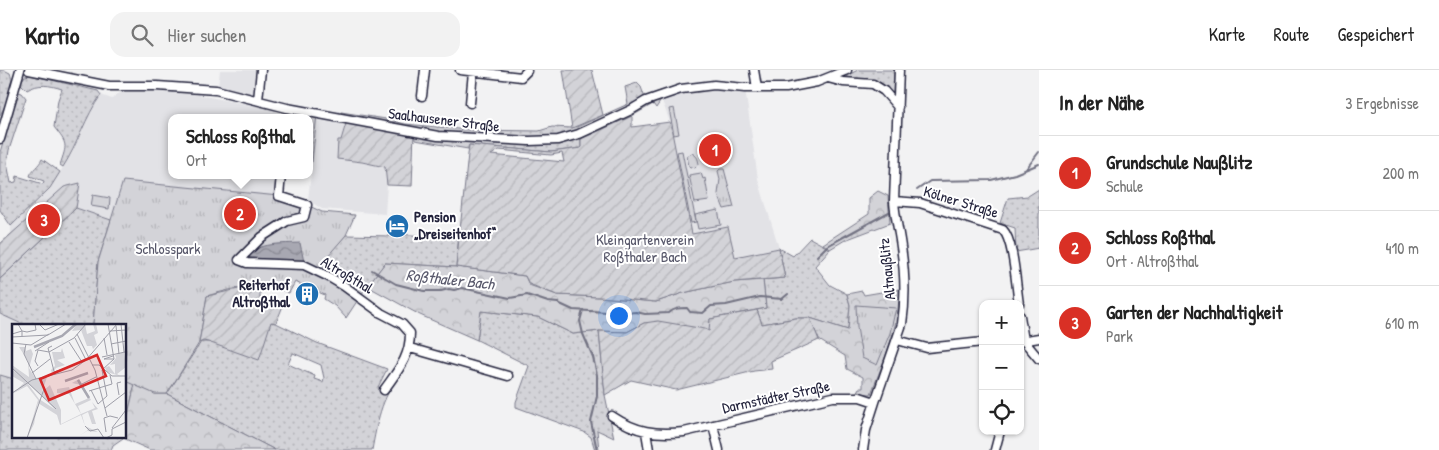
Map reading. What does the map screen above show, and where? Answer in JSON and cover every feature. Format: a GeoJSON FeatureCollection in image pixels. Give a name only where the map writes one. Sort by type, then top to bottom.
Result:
{"type":"FeatureCollection","features":[{"type":"Feature","properties":{"kind":"street"},"geometry":{"type":"LineString","coordinates":[[0,138],[20,70]]}},
{"type":"Feature","properties":{"kind":"street","name":"Saalhausener Straße"},"geometry":{"type":"LineString","coordinates":[[29,70],[109,86],[216,90],[287,108],[438,136],[514,141],[558,140],[578,134],[631,110],[646,101],[681,89],[714,85],[786,88],[817,82],[828,74],[847,70]]}},
{"type":"Feature","properties":{"kind":"street"},"geometry":{"type":"LineString","coordinates":[[258,100],[261,70]]}},
{"type":"Feature","properties":{"kind":"street"},"geometry":{"type":"LineString","coordinates":[[422,96],[425,70]]}},
{"type":"Feature","properties":{"kind":"street"},"geometry":{"type":"LineString","coordinates":[[460,70],[521,77],[527,72]]}},
{"type":"Feature","properties":{"kind":"street"},"geometry":{"type":"LineString","coordinates":[[754,70],[757,88]]}},
{"type":"Feature","properties":{"kind":"street","name":"Altnaußlitz"},"geometry":{"type":"LineString","coordinates":[[863,450],[866,430],[897,340],[904,308],[905,282],[894,201],[899,70]]}},
{"type":"Feature","properties":{"kind":"street"},"geometry":{"type":"LineString","coordinates":[[470,102],[474,72]]}},
{"type":"Feature","properties":{"kind":"street"},"geometry":{"type":"LineString","coordinates":[[828,74],[843,82],[873,84],[884,91],[898,107]]}},
{"type":"Feature","properties":{"kind":"street"},"geometry":{"type":"LineString","coordinates":[[286,114],[287,108]]}},
{"type":"Feature","properties":{"kind":"street","name":"Altroßthal"},"geometry":{"type":"LineString","coordinates":[[281,179],[279,196],[307,205],[304,217],[287,221],[262,238],[239,260],[247,263],[304,265],[329,277],[381,313],[402,324],[410,333],[410,348]]}},
{"type":"Feature","properties":{"kind":"street","name":"Kölner Straße"},"geometry":{"type":"LineString","coordinates":[[894,201],[920,203],[1003,230],[1010,245],[1017,300]]}},
{"type":"Feature","properties":{"kind":"street"},"geometry":{"type":"LineString","coordinates":[[1024,341],[1039,338]]}},
{"type":"Feature","properties":{"kind":"street"},"geometry":{"type":"LineString","coordinates":[[897,340],[928,348],[979,342]]}},
{"type":"Feature","properties":{"kind":"street"},"geometry":{"type":"LineString","coordinates":[[1024,343],[1039,359]]}},
{"type":"Feature","properties":{"kind":"street"},"geometry":{"type":"LineString","coordinates":[[384,390],[404,361],[410,348],[508,376]]}},
{"type":"Feature","properties":{"kind":"street","name":"Darmstädter Straße"},"geometry":{"type":"LineString","coordinates":[[612,416],[625,425],[646,432],[666,434],[684,432],[833,397],[860,398],[875,402]]}},
{"type":"Feature","properties":{"kind":"street","name":"Darmstädter Straße"},"geometry":{"type":"LineString","coordinates":[[713,425],[719,450]]}},
{"type":"Feature","properties":{"kind":"street"},"geometry":{"type":"LineString","coordinates":[[646,432],[649,450]]}},
{"type":"Feature","properties":{"kind":"street"},"geometry":{"type":"LineString","coordinates":[[995,450],[999,435]]}},
{"type":"Feature","properties":{"kind":"shaded area"},"geometry":{"type":"Polygon","coordinates":[[[220,70],[258,70],[256,91],[254,94],[249,94],[218,87],[220,70]]]}},
{"type":"Feature","properties":{"kind":"shaded area"},"geometry":{"type":"Polygon","coordinates":[[[745,88],[758,179],[779,248],[735,257],[692,234],[670,122],[662,101],[666,93],[681,89],[745,88]]]}},
{"type":"Feature","properties":{"kind":"shaded area"},"geometry":{"type":"Polygon","coordinates":[[[145,89],[193,94],[274,109],[279,114],[168,114],[168,179],[278,179],[276,204],[98,262],[111,220],[76,208],[0,279],[0,244],[11,233],[11,226],[50,188],[72,153],[92,108],[101,95],[112,99],[122,92],[145,89]]]}},
{"type":"Feature","properties":{"kind":"shaded area"},"geometry":{"type":"Polygon","coordinates":[[[317,120],[345,124],[341,140],[338,140],[337,158],[385,167],[387,185],[385,214],[322,209],[308,200],[310,179],[313,179],[313,156],[317,120]]]}},
{"type":"Feature","properties":{"kind":"shaded area"},"geometry":{"type":"Polygon","coordinates":[[[0,314],[22,324],[12,324],[12,378],[0,375],[0,314]]]}},
{"type":"Feature","properties":{"kind":"green space"},"geometry":{"type":"Polygon","coordinates":[[[0,70],[10,73],[12,84],[8,100],[0,115],[0,70]]]}},
{"type":"Feature","properties":{"kind":"green space"},"geometry":{"type":"Polygon","coordinates":[[[563,70],[592,70],[603,115],[572,128],[563,70]]]}},
{"type":"Feature","properties":{"kind":"green space"},"geometry":{"type":"Polygon","coordinates":[[[858,70],[894,70],[893,95],[891,96],[881,86],[872,81],[847,79],[846,76],[858,70]]]}},
{"type":"Feature","properties":{"kind":"green space"},"geometry":{"type":"Polygon","coordinates":[[[30,75],[98,91],[101,95],[90,112],[63,167],[60,165],[65,145],[54,127],[58,100],[62,89],[44,85],[27,90],[20,83],[25,76],[30,75]]]}},
{"type":"Feature","properties":{"kind":"green space"},"geometry":{"type":"Polygon","coordinates":[[[637,83],[641,87],[646,101],[666,93],[656,108],[653,104],[632,116],[581,139],[581,148],[551,152],[469,145],[468,149],[415,140],[414,132],[347,120],[341,112],[405,124],[468,130],[539,131],[552,127],[572,128],[628,104],[625,87],[637,83]]]}},
{"type":"Feature","properties":{"kind":"green space"},"geometry":{"type":"Polygon","coordinates":[[[18,92],[22,93],[26,98],[9,150],[7,163],[11,183],[16,182],[17,176],[43,184],[44,181],[30,176],[42,159],[60,172],[50,188],[11,226],[0,210],[0,152],[18,92]]]}},
{"type":"Feature","properties":{"kind":"green space"},"geometry":{"type":"Polygon","coordinates":[[[287,108],[317,114],[313,152],[313,114],[286,114],[287,108]]]}},
{"type":"Feature","properties":{"kind":"green space"},"geometry":{"type":"Polygon","coordinates":[[[674,108],[679,134],[674,135],[669,109],[674,108]]]}},
{"type":"Feature","properties":{"kind":"green space","name":"Kleingartenverein Roßthaler Bach"},"geometry":{"type":"Polygon","coordinates":[[[632,116],[632,127],[670,122],[692,234],[728,227],[735,257],[779,248],[785,278],[734,282],[683,293],[656,302],[557,295],[529,284],[525,276],[456,267],[469,145],[551,152],[581,148],[581,139],[632,116]],[[499,150],[491,155],[564,162],[562,153],[551,155],[499,150]]]}},
{"type":"Feature","properties":{"kind":"green space"},"geometry":{"type":"Polygon","coordinates":[[[347,120],[414,132],[412,186],[387,185],[385,167],[337,159],[338,140],[341,140],[347,120]]]}},
{"type":"Feature","properties":{"kind":"green space"},"geometry":{"type":"Polygon","coordinates":[[[682,151],[696,222],[691,223],[677,152],[682,151]]]}},
{"type":"Feature","properties":{"kind":"green space"},"geometry":{"type":"Polygon","coordinates":[[[692,153],[699,162],[695,168],[689,166],[687,156],[692,153]]]}},
{"type":"Feature","properties":{"kind":"green space"},"geometry":{"type":"Polygon","coordinates":[[[724,169],[734,207],[724,209],[718,194],[720,179],[718,171],[724,169]]]}},
{"type":"Feature","properties":{"kind":"green space"},"geometry":{"type":"Polygon","coordinates":[[[701,173],[703,179],[705,178],[709,201],[695,203],[689,175],[701,173]]]}},
{"type":"Feature","properties":{"kind":"green space","name":"Schlosspark"},"geometry":{"type":"Polygon","coordinates":[[[123,181],[279,196],[301,202],[322,212],[355,215],[346,235],[326,258],[367,286],[346,318],[335,306],[324,299],[325,295],[295,282],[289,293],[269,287],[248,287],[227,290],[207,296],[199,343],[167,394],[155,394],[126,381],[126,324],[93,324],[98,262],[123,181]]]}},
{"type":"Feature","properties":{"kind":"green space"},"geometry":{"type":"Polygon","coordinates":[[[80,183],[76,208],[0,279],[0,244],[64,187],[80,183]]]}},
{"type":"Feature","properties":{"kind":"green space"},"geometry":{"type":"Polygon","coordinates":[[[1039,189],[1039,248],[1016,252],[1015,228],[1000,223],[1008,198],[1028,196],[1039,189]]]}},
{"type":"Feature","properties":{"kind":"green space"},"geometry":{"type":"Polygon","coordinates":[[[878,191],[888,196],[890,223],[845,240],[830,249],[823,244],[869,214],[869,198],[878,191]]]}},
{"type":"Feature","properties":{"kind":"green space"},"geometry":{"type":"Polygon","coordinates":[[[93,195],[110,198],[109,209],[91,206],[93,195]]]}},
{"type":"Feature","properties":{"kind":"green space"},"geometry":{"type":"Polygon","coordinates":[[[76,208],[111,220],[98,262],[93,324],[22,324],[0,314],[0,279],[76,208]]]}},
{"type":"Feature","properties":{"kind":"green space"},"geometry":{"type":"Polygon","coordinates":[[[718,210],[721,225],[698,229],[695,215],[718,210]]]}},
{"type":"Feature","properties":{"kind":"green space"},"geometry":{"type":"Polygon","coordinates":[[[432,231],[459,233],[456,267],[385,263],[367,286],[325,258],[346,235],[391,236],[391,234],[432,236],[432,231]]]}},
{"type":"Feature","properties":{"kind":"green space"},"geometry":{"type":"Polygon","coordinates":[[[810,238],[830,249],[815,266],[830,285],[847,294],[850,305],[848,330],[810,318],[796,318],[762,324],[757,310],[766,308],[763,280],[785,278],[779,248],[793,256],[810,238]]]}},
{"type":"Feature","properties":{"kind":"green space"},"geometry":{"type":"Polygon","coordinates":[[[385,263],[456,267],[525,276],[529,285],[557,295],[656,302],[683,293],[734,282],[763,280],[766,308],[710,319],[710,331],[644,323],[627,332],[599,331],[573,334],[538,317],[481,311],[477,340],[420,315],[367,286],[385,263]]]}},
{"type":"Feature","properties":{"kind":"green space"},"geometry":{"type":"Polygon","coordinates":[[[260,287],[260,298],[285,301],[276,323],[271,322],[259,360],[208,342],[203,341],[199,343],[207,296],[243,288],[260,287]]]}},
{"type":"Feature","properties":{"kind":"green space"},"geometry":{"type":"Polygon","coordinates":[[[899,289],[899,303],[894,330],[871,394],[856,393],[859,388],[863,388],[863,377],[847,369],[845,356],[819,340],[810,318],[848,330],[850,305],[847,294],[862,291],[864,295],[899,289]]]}},
{"type":"Feature","properties":{"kind":"green space"},"geometry":{"type":"Polygon","coordinates":[[[856,305],[896,308],[890,333],[877,365],[862,358],[856,305]]]}},
{"type":"Feature","properties":{"kind":"green space"},"geometry":{"type":"Polygon","coordinates":[[[757,310],[762,324],[796,318],[810,318],[819,340],[771,361],[772,369],[754,371],[676,390],[631,380],[605,395],[599,331],[627,332],[644,323],[658,321],[709,331],[710,319],[757,310]]]}},
{"type":"Feature","properties":{"kind":"green space"},"geometry":{"type":"Polygon","coordinates":[[[481,311],[538,317],[573,334],[599,331],[605,395],[614,438],[597,430],[599,450],[595,450],[591,437],[584,432],[516,407],[516,402],[529,366],[477,340],[481,311]]]}},
{"type":"Feature","properties":{"kind":"green space"},"geometry":{"type":"Polygon","coordinates":[[[271,322],[317,343],[387,369],[378,387],[384,389],[395,374],[399,377],[384,402],[372,450],[275,450],[167,394],[201,342],[208,342],[271,322]],[[293,353],[288,364],[315,376],[314,379],[323,382],[321,365],[293,353]]]}},
{"type":"Feature","properties":{"kind":"green space"},"geometry":{"type":"Polygon","coordinates":[[[0,375],[12,378],[12,438],[123,438],[113,445],[111,450],[0,450],[0,375]]]}},
{"type":"Feature","properties":{"kind":"green space"},"geometry":{"type":"Polygon","coordinates":[[[126,381],[135,384],[126,423],[126,381]]]}},
{"type":"Feature","properties":{"kind":"green space"},"geometry":{"type":"Polygon","coordinates":[[[135,384],[155,394],[167,394],[275,450],[150,450],[123,438],[126,438],[126,423],[135,384]]]}},
{"type":"Feature","properties":{"kind":"water"},"geometry":{"type":"Polygon","coordinates":[[[300,243],[304,262],[272,262],[247,257],[251,252],[264,246],[300,243]]]}},
{"type":"Feature","properties":{"kind":"waterway"},"geometry":{"type":"LineString","coordinates":[[1026,169],[1039,152]]}},
{"type":"Feature","properties":{"kind":"waterway","name":"Roßthaler Bach"},"geometry":{"type":"LineString","coordinates":[[917,190],[930,181],[991,180],[1015,174],[1039,164]]}},
{"type":"Feature","properties":{"kind":"waterway","name":"Roßthaler Bach"},"geometry":{"type":"LineString","coordinates":[[817,256],[827,246],[889,212]]}},
{"type":"Feature","properties":{"kind":"waterway","name":"Roßthaler Bach"},"geometry":{"type":"LineString","coordinates":[[372,270],[396,284],[424,291],[462,288],[510,298],[527,295],[548,302],[558,303],[573,310],[624,313],[669,313],[680,308],[687,308],[690,312],[703,313],[711,306],[726,305],[760,297],[782,299],[788,294]]}},
{"type":"Feature","properties":{"kind":"waterway"},"geometry":{"type":"LineString","coordinates":[[583,310],[580,321],[583,334],[593,357],[597,375],[597,396],[591,422],[597,450]]}},
{"type":"Feature","properties":{"kind":"place","name":"Grundschule Naußlitz"},"geometry":{"type":"Point","coordinates":[715,150]}},
{"type":"Feature","properties":{"kind":"place","name":"Schloss Roßthal"},"geometry":{"type":"Point","coordinates":[240,214]}},
{"type":"Feature","properties":{"kind":"place","name":"Garten der Nachhaltigkeit"},"geometry":{"type":"Point","coordinates":[44,220]}},
{"type":"Feature","properties":{"kind":"place","name":"Pension „Dreiseitenhof“"},"geometry":{"type":"Point","coordinates":[397,226]}},
{"type":"Feature","properties":{"kind":"place","name":"Reiterhof Altroßthal"},"geometry":{"type":"Point","coordinates":[307,294]}}]}
